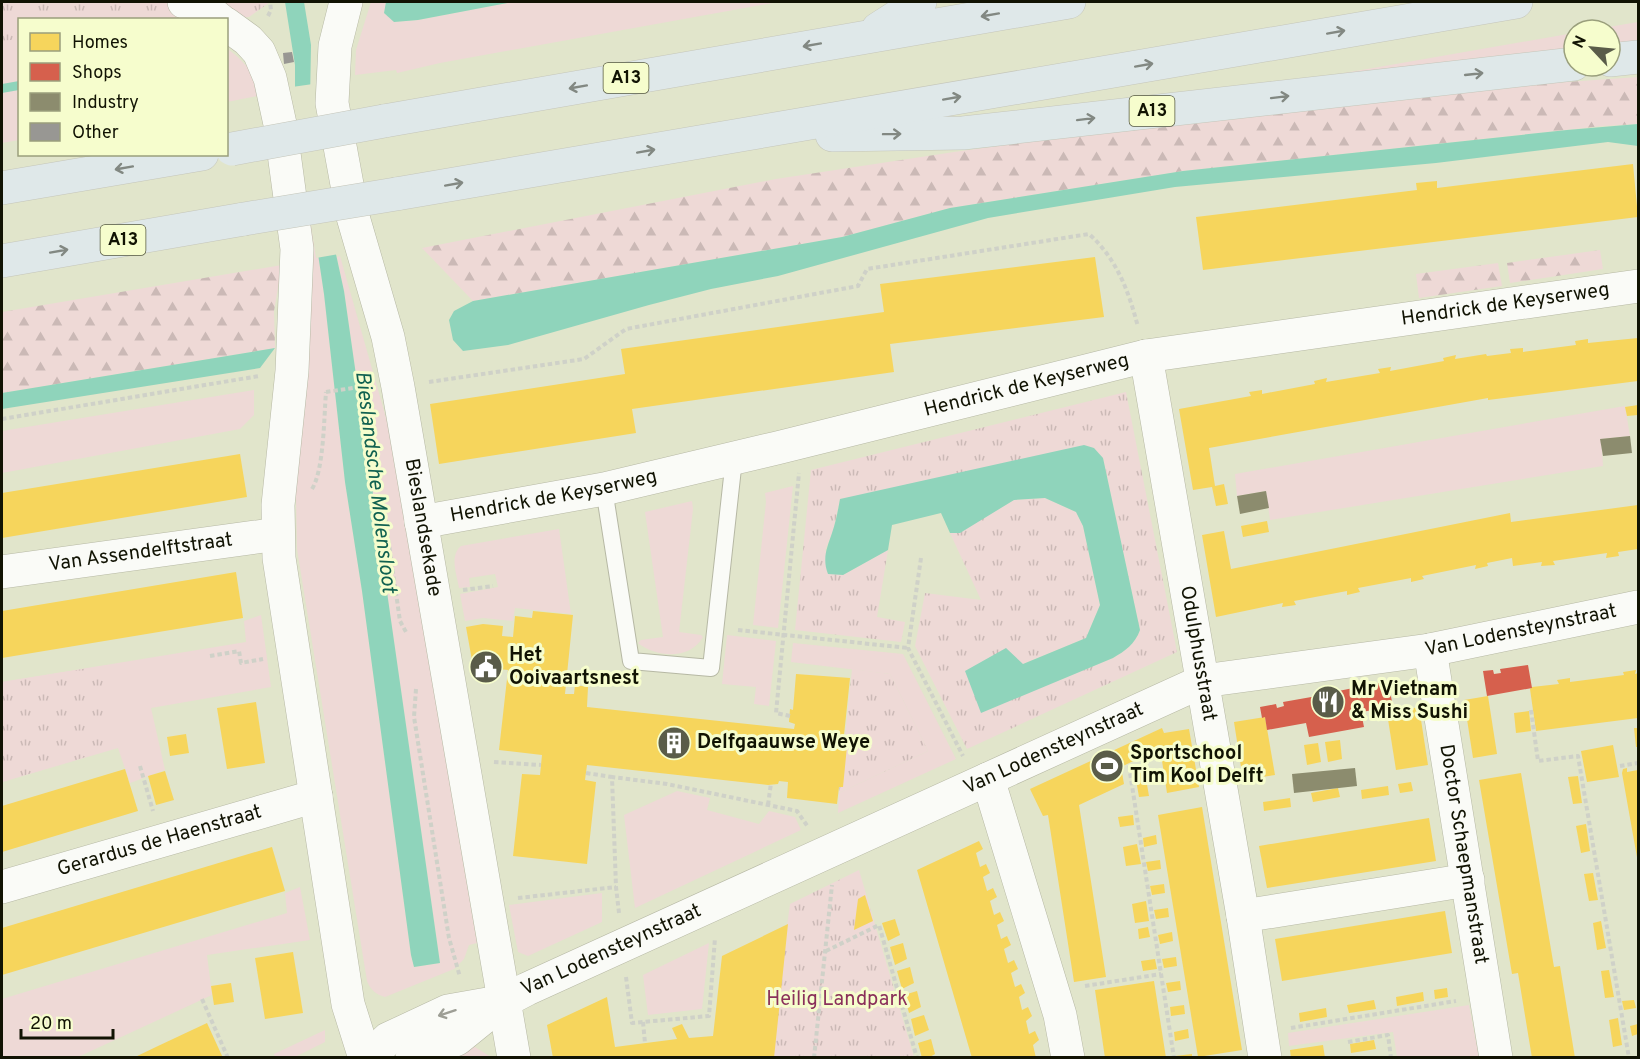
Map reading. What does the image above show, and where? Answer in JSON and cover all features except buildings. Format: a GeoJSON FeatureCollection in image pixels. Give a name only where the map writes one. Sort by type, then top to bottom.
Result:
{"type":"FeatureCollection","features":[{"type":"Feature","properties":{"kind":"highway","name":"A13"},"geometry":{"type":"LineString","coordinates":[[869,35],[920,2]]}},
{"type":"Feature","properties":{"kind":"highway","name":"A13"},"geometry":{"type":"LineString","coordinates":[[228,150],[869,35],[1069,2]]}},
{"type":"Feature","properties":{"kind":"highway","name":"A13"},"geometry":{"type":"LineString","coordinates":[[2,261],[1516,2]]}},
{"type":"Feature","properties":{"kind":"highway"},"geometry":{"type":"LineString","coordinates":[[1622,59],[1638,57]]}},
{"type":"Feature","properties":{"kind":"highway","name":"A13"},"geometry":{"type":"LineString","coordinates":[[729,137],[963,133],[1562,65]]}},
{"type":"Feature","properties":{"kind":"highway","name":"A13"},"geometry":{"type":"LineString","coordinates":[[2,188],[196,156]]}},
{"type":"Feature","properties":{"kind":"street"},"geometry":{"type":"LineString","coordinates":[[184,2],[208,11],[217,18]]}},
{"type":"Feature","properties":{"kind":"street","name":"Bieslandsekade"},"geometry":{"type":"LineString","coordinates":[[346,2],[335,46],[332,103],[353,216],[388,337],[398,387],[514,1058]]}},
{"type":"Feature","properties":{"kind":"street"},"geometry":{"type":"LineString","coordinates":[[237,32],[259,52],[270,78],[280,124],[297,249],[292,371],[278,505],[279,558],[348,1004],[367,1058]]}},
{"type":"Feature","properties":{"kind":"street","name":"Hendrick de Keyserweg"},"geometry":{"type":"LineString","coordinates":[[421,522],[604,489],[734,459],[1146,356],[1638,286]]}},
{"type":"Feature","properties":{"kind":"street","name":"Odulphusstraat"},"geometry":{"type":"LineString","coordinates":[[1146,356],[1243,916],[1263,1045]]}},
{"type":"Feature","properties":{"kind":"street","name":"Van Assendelftstraat"},"geometry":{"type":"LineString","coordinates":[[2,572],[278,534]]}},
{"type":"Feature","properties":{"kind":"street","name":"Van Lodensteynstraat"},"geometry":{"type":"LineString","coordinates":[[412,1058],[457,1039],[504,1001],[526,989],[1203,681],[1430,650],[1638,607]]}},
{"type":"Feature","properties":{"kind":"street","name":"Doctor Schaepmanstraat"},"geometry":{"type":"LineString","coordinates":[[1430,650],[1496,1058]]}},
{"type":"Feature","properties":{"kind":"street"},"geometry":{"type":"LineString","coordinates":[[988,779],[1053,990],[1068,1058]]}},
{"type":"Feature","properties":{"kind":"street","name":"Gerardus de Haenstraat"},"geometry":{"type":"LineString","coordinates":[[2,887],[316,796]]}},
{"type":"Feature","properties":{"kind":"street"},"geometry":{"type":"LineString","coordinates":[[1243,916],[1468,880]]}},
{"type":"Feature","properties":{"kind":"street","name":"Van Lodensteynstraat"},"geometry":{"type":"LineString","coordinates":[[367,1058],[388,1039],[448,1011],[504,1001]]}},
{"type":"Feature","properties":{"kind":"lane"},"geometry":{"type":"LineString","coordinates":[[604,489],[631,661],[711,668],[734,459]]}},
{"type":"Feature","properties":{"kind":"path"},"geometry":{"type":"LineString","coordinates":[[398,387],[584,359],[626,328],[858,286],[867,269],[1089,234],[1104,248],[1128,291],[1146,356]]}},
{"type":"Feature","properties":{"kind":"path"},"geometry":{"type":"LineString","coordinates":[[2,419],[292,371]]}},
{"type":"Feature","properties":{"kind":"path"},"geometry":{"type":"LineString","coordinates":[[326,392],[364,387]]}},
{"type":"Feature","properties":{"kind":"path"},"geometry":{"type":"LineString","coordinates":[[790,716],[776,713],[802,442]]}},
{"type":"Feature","properties":{"kind":"path"},"geometry":{"type":"LineString","coordinates":[[383,500],[400,621],[411,642]]}},
{"type":"Feature","properties":{"kind":"path"},"geometry":{"type":"LineString","coordinates":[[921,558],[908,648],[963,756],[988,779]]}},
{"type":"Feature","properties":{"kind":"path"},"geometry":{"type":"LineString","coordinates":[[716,627],[908,648]]}},
{"type":"Feature","properties":{"kind":"path"},"geometry":{"type":"LineString","coordinates":[[210,656],[239,651],[241,663],[294,654]]}},
{"type":"Feature","properties":{"kind":"path"},"geometry":{"type":"LineString","coordinates":[[417,683],[414,717],[449,938],[458,967],[464,1009]]}},
{"type":"Feature","properties":{"kind":"path"},"geometry":{"type":"LineString","coordinates":[[1531,710],[1538,761],[1578,756],[1629,1058]]}},
{"type":"Feature","properties":{"kind":"path"},"geometry":{"type":"LineString","coordinates":[[462,759],[541,765]]}},
{"type":"Feature","properties":{"kind":"path"},"geometry":{"type":"LineString","coordinates":[[1620,766],[1638,762]]}},
{"type":"Feature","properties":{"kind":"path"},"geometry":{"type":"LineString","coordinates":[[140,766],[154,815]]}},
{"type":"Feature","properties":{"kind":"path"},"geometry":{"type":"LineString","coordinates":[[1129,766],[1174,1058]]}},
{"type":"Feature","properties":{"kind":"path"},"geometry":{"type":"LineString","coordinates":[[586,773],[667,784],[797,811],[825,852],[833,879],[814,1058]]}},
{"type":"Feature","properties":{"kind":"path"},"geometry":{"type":"LineString","coordinates":[[612,777],[616,887],[632,1023],[709,1016],[717,901]]}},
{"type":"Feature","properties":{"kind":"path"},"geometry":{"type":"LineString","coordinates":[[768,805],[771,783]]}},
{"type":"Feature","properties":{"kind":"path"},"geometry":{"type":"LineString","coordinates":[[486,902],[616,887]]}},
{"type":"Feature","properties":{"kind":"path"},"geometry":{"type":"LineString","coordinates":[[826,952],[879,925],[917,1058]]}},
{"type":"Feature","properties":{"kind":"path"},"geometry":{"type":"LineString","coordinates":[[1053,990],[1161,974]]}},
{"type":"Feature","properties":{"kind":"path"},"geometry":{"type":"LineString","coordinates":[[1263,1045],[1486,996]]}},
{"type":"Feature","properties":{"kind":"path"},"geometry":{"type":"LineString","coordinates":[[202,999],[228,1058]]}},
{"type":"Feature","properties":{"kind":"path"},"geometry":{"type":"LineString","coordinates":[[643,1022],[645,1043]]}},
{"type":"Feature","properties":{"kind":"path"},"geometry":{"type":"LineString","coordinates":[[1348,1042],[1388,1035],[1391,1058]]}},
{"type":"Feature","properties":{"kind":"green space"},"geometry":{"type":"Polygon","coordinates":[[[2,2],[270,2],[249,17],[228,18],[18,18],[18,39],[2,41],[2,2]]]}},
{"type":"Feature","properties":{"kind":"green space"},"geometry":{"type":"Polygon","coordinates":[[[371,2],[386,2],[384,13],[395,22],[418,20],[512,2],[778,2],[440,63],[397,73],[396,70],[355,75],[356,50],[371,2]]]}},
{"type":"Feature","properties":{"kind":"green space"},"geometry":{"type":"Polygon","coordinates":[[[1638,22],[1638,43],[1622,45],[1622,25],[1638,22]]]}},
{"type":"Feature","properties":{"kind":"green space"},"geometry":{"type":"Polygon","coordinates":[[[1562,35],[1562,51],[1310,79],[1562,35]]]}},
{"type":"Feature","properties":{"kind":"green space"},"geometry":{"type":"Polygon","coordinates":[[[18,36],[18,140],[2,143],[2,40],[18,36]]]}},
{"type":"Feature","properties":{"kind":"green space"},"geometry":{"type":"Polygon","coordinates":[[[228,50],[249,69],[263,95],[228,102],[228,50]]]}},
{"type":"Feature","properties":{"kind":"green space"},"geometry":{"type":"Polygon","coordinates":[[[1638,77],[1638,124],[1183,171],[950,208],[842,237],[473,301],[422,248],[776,179],[954,152],[1356,97],[1638,77]]]}},
{"type":"Feature","properties":{"kind":"green space"},"geometry":{"type":"Polygon","coordinates":[[[288,100],[295,100],[324,294],[345,482],[414,967],[440,963],[344,291],[337,257],[340,256],[390,432],[477,943],[469,945],[464,959],[454,969],[385,997],[374,991],[367,981],[297,549],[288,100]]]}},
{"type":"Feature","properties":{"kind":"green space"},"geometry":{"type":"Polygon","coordinates":[[[1600,250],[1603,269],[1510,283],[1507,263],[1600,250]]]}},
{"type":"Feature","properties":{"kind":"green space"},"geometry":{"type":"Polygon","coordinates":[[[1498,263],[1502,286],[1419,298],[1416,274],[1498,263]]]}},
{"type":"Feature","properties":{"kind":"green space"},"geometry":{"type":"Polygon","coordinates":[[[282,265],[274,311],[275,348],[2,393],[2,312],[282,265]]]}},
{"type":"Feature","properties":{"kind":"green space"},"geometry":{"type":"Polygon","coordinates":[[[254,390],[254,415],[240,429],[2,473],[2,431],[254,390]]]}},
{"type":"Feature","properties":{"kind":"green space"},"geometry":{"type":"Polygon","coordinates":[[[1126,392],[1177,652],[967,749],[915,646],[925,593],[981,600],[950,533],[960,532],[1014,500],[1045,498],[1076,512],[1083,526],[1100,605],[1086,638],[1023,664],[981,712],[1113,658],[1129,647],[1140,630],[1103,458],[840,499],[833,532],[825,550],[843,575],[888,550],[877,617],[905,622],[901,642],[795,630],[811,470],[1126,392]]]}},
{"type":"Feature","properties":{"kind":"green space"},"geometry":{"type":"Polygon","coordinates":[[[1625,406],[1630,436],[1601,439],[1603,466],[1270,520],[1266,491],[1237,496],[1235,474],[1625,406]]]}},
{"type":"Feature","properties":{"kind":"green space"},"geometry":{"type":"Polygon","coordinates":[[[793,486],[778,628],[753,625],[766,502],[765,493],[793,486]]]}},
{"type":"Feature","properties":{"kind":"green space"},"geometry":{"type":"Polygon","coordinates":[[[692,501],[679,632],[703,637],[690,650],[663,654],[638,643],[641,640],[663,637],[645,512],[692,501]]]}},
{"type":"Feature","properties":{"kind":"green space"},"geometry":{"type":"Polygon","coordinates":[[[559,529],[571,614],[515,608],[513,621],[483,618],[465,621],[460,594],[498,587],[495,574],[469,578],[470,587],[459,588],[455,555],[461,546],[559,529]]]}},
{"type":"Feature","properties":{"kind":"green space"},"geometry":{"type":"Polygon","coordinates":[[[261,615],[271,687],[151,708],[165,770],[130,783],[118,748],[2,782],[2,682],[246,642],[244,621],[261,615]]]}},
{"type":"Feature","properties":{"kind":"green space"},"geometry":{"type":"Polygon","coordinates":[[[727,635],[776,641],[769,706],[754,704],[756,687],[722,684],[727,635]]]}},
{"type":"Feature","properties":{"kind":"green space"},"geometry":{"type":"Polygon","coordinates":[[[793,643],[903,654],[956,759],[838,813],[839,793],[928,751],[890,674],[791,662],[793,643]]]}},
{"type":"Feature","properties":{"kind":"green space"},"geometry":{"type":"Polygon","coordinates":[[[108,665],[109,750],[2,782],[2,682],[108,665]]]}},
{"type":"Feature","properties":{"kind":"green space"},"geometry":{"type":"Polygon","coordinates":[[[852,669],[890,674],[928,751],[839,793],[852,669]]]}},
{"type":"Feature","properties":{"kind":"green space"},"geometry":{"type":"Polygon","coordinates":[[[677,791],[710,798],[707,810],[759,824],[769,811],[795,817],[801,830],[635,908],[624,815],[677,791]]]}},
{"type":"Feature","properties":{"kind":"green space","name":"Heilig Landpark"},"geometry":{"type":"Polygon","coordinates":[[[859,870],[914,1057],[770,1058],[790,904],[859,870]]]}},
{"type":"Feature","properties":{"kind":"green space"},"geometry":{"type":"Polygon","coordinates":[[[300,887],[310,940],[207,955],[212,995],[78,1057],[2,1057],[2,999],[287,913],[285,893],[300,887]]]}},
{"type":"Feature","properties":{"kind":"green space"},"geometry":{"type":"Polygon","coordinates":[[[602,893],[602,922],[528,956],[518,952],[509,905],[602,893]]]}},
{"type":"Feature","properties":{"kind":"green space"},"geometry":{"type":"Polygon","coordinates":[[[709,943],[702,1009],[648,1015],[643,975],[709,943]]]}},
{"type":"Feature","properties":{"kind":"green space"},"geometry":{"type":"Polygon","coordinates":[[[1469,1005],[1479,1057],[1397,1057],[1393,1032],[1289,1046],[1288,1033],[1469,1005]]]}},
{"type":"Feature","properties":{"kind":"green space"},"geometry":{"type":"Polygon","coordinates":[[[325,1030],[325,1042],[295,1057],[275,1057],[274,1054],[325,1030]]]}},
{"type":"Feature","properties":{"kind":"green space"},"geometry":{"type":"Polygon","coordinates":[[[475,1047],[491,1057],[444,1057],[459,1049],[475,1047]]]}},
{"type":"Feature","properties":{"kind":"shaded area"},"geometry":{"type":"Polygon","coordinates":[[[285,2],[304,2],[311,45],[310,101],[332,236],[344,291],[440,963],[414,967],[345,482],[324,294],[295,100],[295,65],[285,2]]]}},
{"type":"Feature","properties":{"kind":"shaded area"},"geometry":{"type":"Polygon","coordinates":[[[386,2],[512,2],[418,20],[394,22],[384,13],[386,2]]]}},
{"type":"Feature","properties":{"kind":"shaded area"},"geometry":{"type":"Polygon","coordinates":[[[18,81],[18,90],[2,93],[2,84],[18,81]]]}},
{"type":"Feature","properties":{"kind":"shaded area"},"geometry":{"type":"Polygon","coordinates":[[[1638,124],[1638,146],[1608,142],[1436,163],[1175,187],[988,218],[778,276],[711,289],[649,305],[508,345],[463,351],[453,340],[449,320],[454,311],[473,301],[842,237],[950,208],[1183,171],[1638,124]]]}},
{"type":"Feature","properties":{"kind":"shaded area"},"geometry":{"type":"Polygon","coordinates":[[[275,348],[260,368],[2,409],[2,393],[275,348]]]}},
{"type":"Feature","properties":{"kind":"shaded area"},"geometry":{"type":"Polygon","coordinates":[[[1084,445],[1094,448],[1103,458],[1140,630],[1129,647],[1113,658],[981,713],[965,671],[1006,648],[1023,664],[1086,638],[1100,605],[1083,526],[1076,512],[1045,498],[1014,500],[960,533],[950,533],[941,513],[892,525],[888,550],[843,575],[828,574],[825,563],[826,553],[840,499],[1084,445]]]}},
{"type":"Feature","properties":{"kind":"pier"},"geometry":{"type":"Polygon","coordinates":[[[313,84],[313,101],[339,254],[316,258],[292,101],[292,87],[313,84]]]}},
{"type":"Feature","properties":{"kind":"place","name":"Het Ooivaartsnest"},"geometry":{"type":"Point","coordinates":[486,667]}},
{"type":"Feature","properties":{"kind":"place","name":"Mr Vietnam & Miss Sushi"},"geometry":{"type":"Point","coordinates":[1328,702]}},
{"type":"Feature","properties":{"kind":"place","name":"Delfgaauwse Weye"},"geometry":{"type":"Point","coordinates":[674,743]}},
{"type":"Feature","properties":{"kind":"place","name":"Sportschool Tim Kool Delft"},"geometry":{"type":"Point","coordinates":[1107,766]}},
{"type":"Feature","properties":{"kind":"water label","name":"Bieslandsche Molensloot"},"geometry":{"type":"Point","coordinates":[375,482]}}]}
